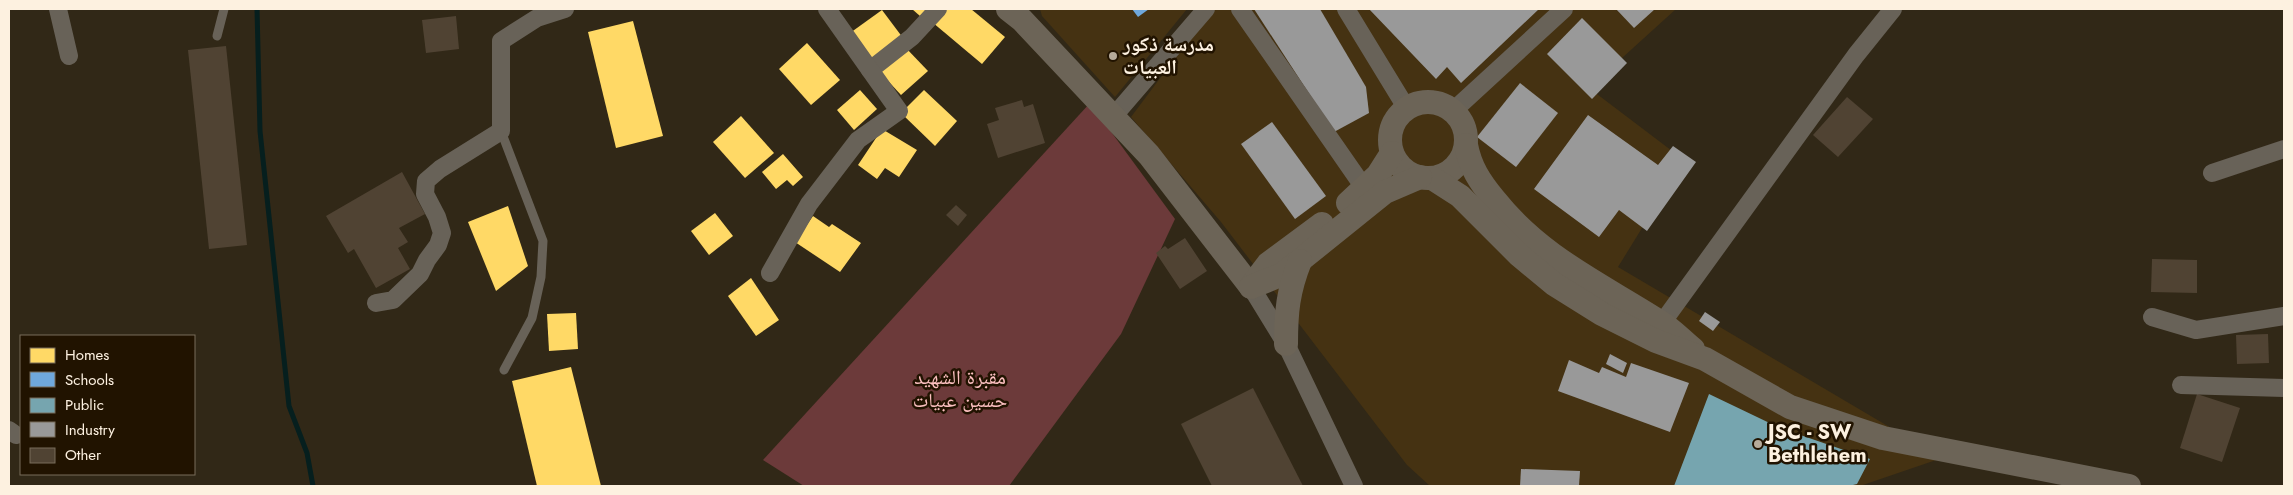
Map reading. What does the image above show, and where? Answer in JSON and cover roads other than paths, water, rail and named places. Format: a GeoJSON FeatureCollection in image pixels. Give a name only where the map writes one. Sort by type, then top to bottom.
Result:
{"type":"FeatureCollection","features":[{"type":"Feature","properties":{"kind":"street"},"geometry":{"type":"LineString","coordinates":[[58,9],[69,56]]}},
{"type":"Feature","properties":{"kind":"street"},"geometry":{"type":"LineString","coordinates":[[376,302],[393,300],[420,274],[438,245],[442,233],[437,217],[425,194],[426,182],[440,169],[501,131],[501,41],[537,18],[565,9]]}},
{"type":"Feature","properties":{"kind":"street"},"geometry":{"type":"LineString","coordinates":[[770,273],[809,204],[858,140],[898,111],[827,9]]}},
{"type":"Feature","properties":{"kind":"street"},"geometry":{"type":"LineString","coordinates":[[870,70],[912,37],[938,9]]}},
{"type":"Feature","properties":{"kind":"street"},"geometry":{"type":"LineString","coordinates":[[1008,9],[1022,20],[1149,155],[1251,287],[1286,344],[1354,486]]}},
{"type":"Feature","properties":{"kind":"street"},"geometry":{"type":"LineString","coordinates":[[1113,117],[1206,9]]}},
{"type":"Feature","properties":{"kind":"street"},"geometry":{"type":"LineString","coordinates":[[1240,9],[1365,189]]}},
{"type":"Feature","properties":{"kind":"street"},"geometry":{"type":"LineString","coordinates":[[1346,9],[1406,108]]}},
{"type":"Feature","properties":{"kind":"street"},"geometry":{"type":"LineString","coordinates":[[1453,111],[1564,9]]}},
{"type":"Feature","properties":{"kind":"street"},"geometry":{"type":"LineString","coordinates":[[1662,323],[1856,55],[1893,9]]}},
{"type":"Feature","properties":{"kind":"street"},"geometry":{"type":"LineString","coordinates":[[1705,359],[1662,323],[1584,277],[1508,217],[1486,190],[1472,168],[1466,145],[1466,132],[1461,121],[1453,111],[1443,104],[1418,103],[1406,108],[1398,117],[1392,128],[1390,141],[1392,153],[1398,164],[1408,172],[1426,177],[1460,196],[1519,255],[1554,284],[1602,314],[1656,341],[1705,359],[1790,407],[1884,438],[2129,486]]}},
{"type":"Feature","properties":{"kind":"street"},"geometry":{"type":"LineString","coordinates":[[1251,287],[1283,274],[1385,192],[1426,177],[1444,174],[1455,167],[1462,157],[1466,145]]}},
{"type":"Feature","properties":{"kind":"street"},"geometry":{"type":"LineString","coordinates":[[2212,173],[2284,149]]}},
{"type":"Feature","properties":{"kind":"street"},"geometry":{"type":"LineString","coordinates":[[1251,287],[1268,264],[1365,189],[1378,175],[1392,153]]}},
{"type":"Feature","properties":{"kind":"street"},"geometry":{"type":"LineString","coordinates":[[1286,344],[1286,311],[1290,285],[1300,261]]}},
{"type":"Feature","properties":{"kind":"street"},"geometry":{"type":"LineString","coordinates":[[2152,317],[2196,330],[2284,316]]}},
{"type":"Feature","properties":{"kind":"street"},"geometry":{"type":"LineString","coordinates":[[2180,385],[2284,388]]}},
{"type":"Feature","properties":{"kind":"lane"},"geometry":{"type":"LineString","coordinates":[[217,36],[224,9]]}},
{"type":"Feature","properties":{"kind":"lane"},"geometry":{"type":"LineString","coordinates":[[501,131],[543,241],[541,277],[532,318],[504,370]]}},
{"type":"Feature","properties":{"kind":"waterway"},"geometry":{"type":"LineString","coordinates":[[257,9],[260,131],[289,406],[307,453],[313,486]]}},
{"type":"Feature","properties":{"kind":"place","name":"مدرسة ذكور العبيات"},"geometry":{"type":"Point","coordinates":[1113,56]}},
{"type":"Feature","properties":{"kind":"place","name":"JSC - SW Bethlehem"},"geometry":{"type":"Point","coordinates":[1758,444]}},
{"type":"Feature","properties":{"kind":"park label","name":"مقبرة الشهيد حسين عبيات"},"geometry":{"type":"Point","coordinates":[960,388]}}]}
